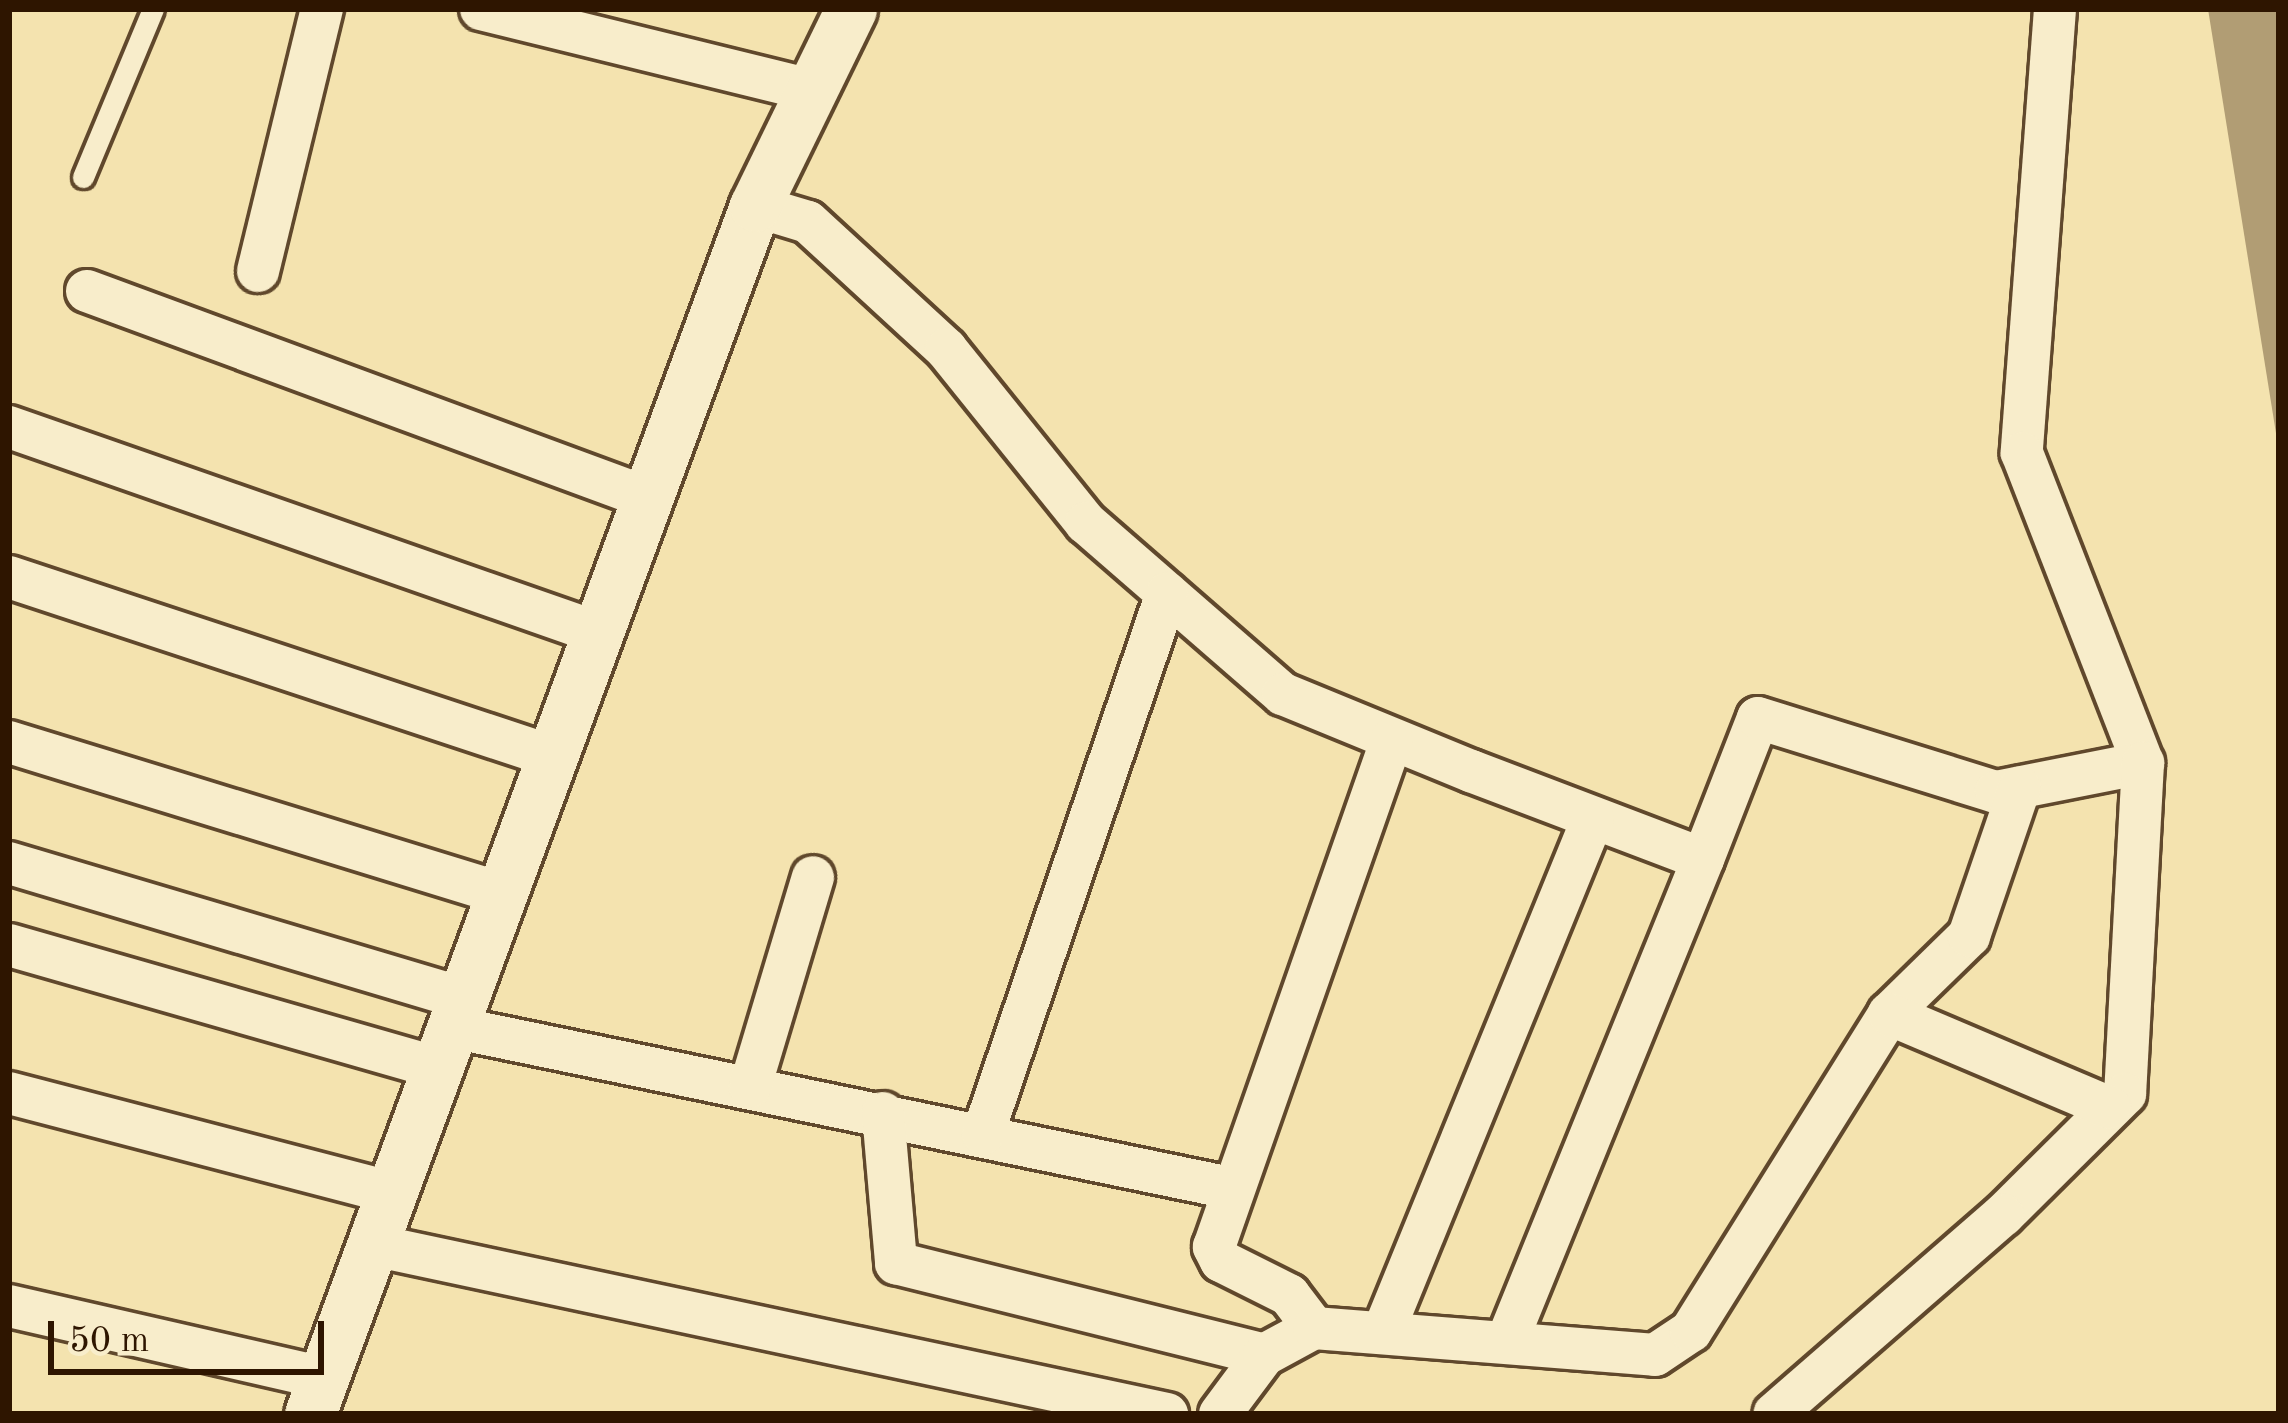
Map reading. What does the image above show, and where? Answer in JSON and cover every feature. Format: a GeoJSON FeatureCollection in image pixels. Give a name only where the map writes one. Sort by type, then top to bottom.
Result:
{"type":"FeatureCollection","features":[{"type":"Feature","properties":{"kind":"street"},"geometry":{"type":"LineString","coordinates":[[258,271],[322,9]]}},
{"type":"Feature","properties":{"kind":"street"},"geometry":{"type":"LineString","coordinates":[[481,9],[811,90]]}},
{"type":"Feature","properties":{"kind":"street"},"geometry":{"type":"LineString","coordinates":[[9,1306],[317,1396],[755,206],[851,9]]}},
{"type":"Feature","properties":{"kind":"street"},"geometry":{"type":"LineString","coordinates":[[1774,1414],[2125,1094],[2143,763],[2022,453],[2055,9]]}},
{"type":"Feature","properties":{"kind":"street"},"geometry":{"type":"LineString","coordinates":[[755,206],[808,222],[946,349],[1086,523],[1282,694],[1703,860]]}},
{"type":"Feature","properties":{"kind":"street"},"geometry":{"type":"LineString","coordinates":[[87,291],[645,497]]}},
{"type":"Feature","properties":{"kind":"street"},"geometry":{"type":"LineString","coordinates":[[9,428],[596,632]]}},
{"type":"Feature","properties":{"kind":"street"},"geometry":{"type":"LineString","coordinates":[[9,577],[550,756]]}},
{"type":"Feature","properties":{"kind":"street"},"geometry":{"type":"LineString","coordinates":[[983,1133],[1167,593]]}},
{"type":"Feature","properties":{"kind":"street"},"geometry":{"type":"LineString","coordinates":[[1507,1341],[1758,718],[1996,792],[2143,763]]}},
{"type":"Feature","properties":{"kind":"street"},"geometry":{"type":"LineString","coordinates":[[1314,1328],[1278,1286],[1216,1256],[1230,1188],[1392,739]]}},
{"type":"Feature","properties":{"kind":"street"},"geometry":{"type":"LineString","coordinates":[[9,742],[500,893]]}},
{"type":"Feature","properties":{"kind":"street"},"geometry":{"type":"LineString","coordinates":[[1220,1414],[1264,1355],[1314,1328],[1507,1341],[1621,1358],[1655,1355],[1691,1331],[1889,1014],[1969,936],[2020,787]]}},
{"type":"Feature","properties":{"kind":"street"},"geometry":{"type":"LineString","coordinates":[[1384,1330],[1593,818]]}},
{"type":"Feature","properties":{"kind":"street"},"geometry":{"type":"LineString","coordinates":[[9,863],[450,1031]]}},
{"type":"Feature","properties":{"kind":"street"},"geometry":{"type":"LineString","coordinates":[[750,1087],[813,877]]}},
{"type":"Feature","properties":{"kind":"street"},"geometry":{"type":"LineString","coordinates":[[9,945],[883,1113],[1230,1188]]}},
{"type":"Feature","properties":{"kind":"street"},"geometry":{"type":"LineString","coordinates":[[1889,1014],[2110,1108]]}},
{"type":"Feature","properties":{"kind":"street"},"geometry":{"type":"LineString","coordinates":[[9,1093],[392,1193]]}},
{"type":"Feature","properties":{"kind":"street"},"geometry":{"type":"LineString","coordinates":[[883,1113],[896,1263],[1264,1355]]}},
{"type":"Feature","properties":{"kind":"street"},"geometry":{"type":"LineString","coordinates":[[373,1245],[1167,1414]]}},
{"type":"Feature","properties":{"kind":"lane"},"geometry":{"type":"LineString","coordinates":[[83,177],[152,9]]}},
{"type":"Feature","properties":{"kind":"shaded area"},"geometry":{"type":"Polygon","coordinates":[[[2208,9],[2279,9],[2279,452],[2208,9]]]}}]}
